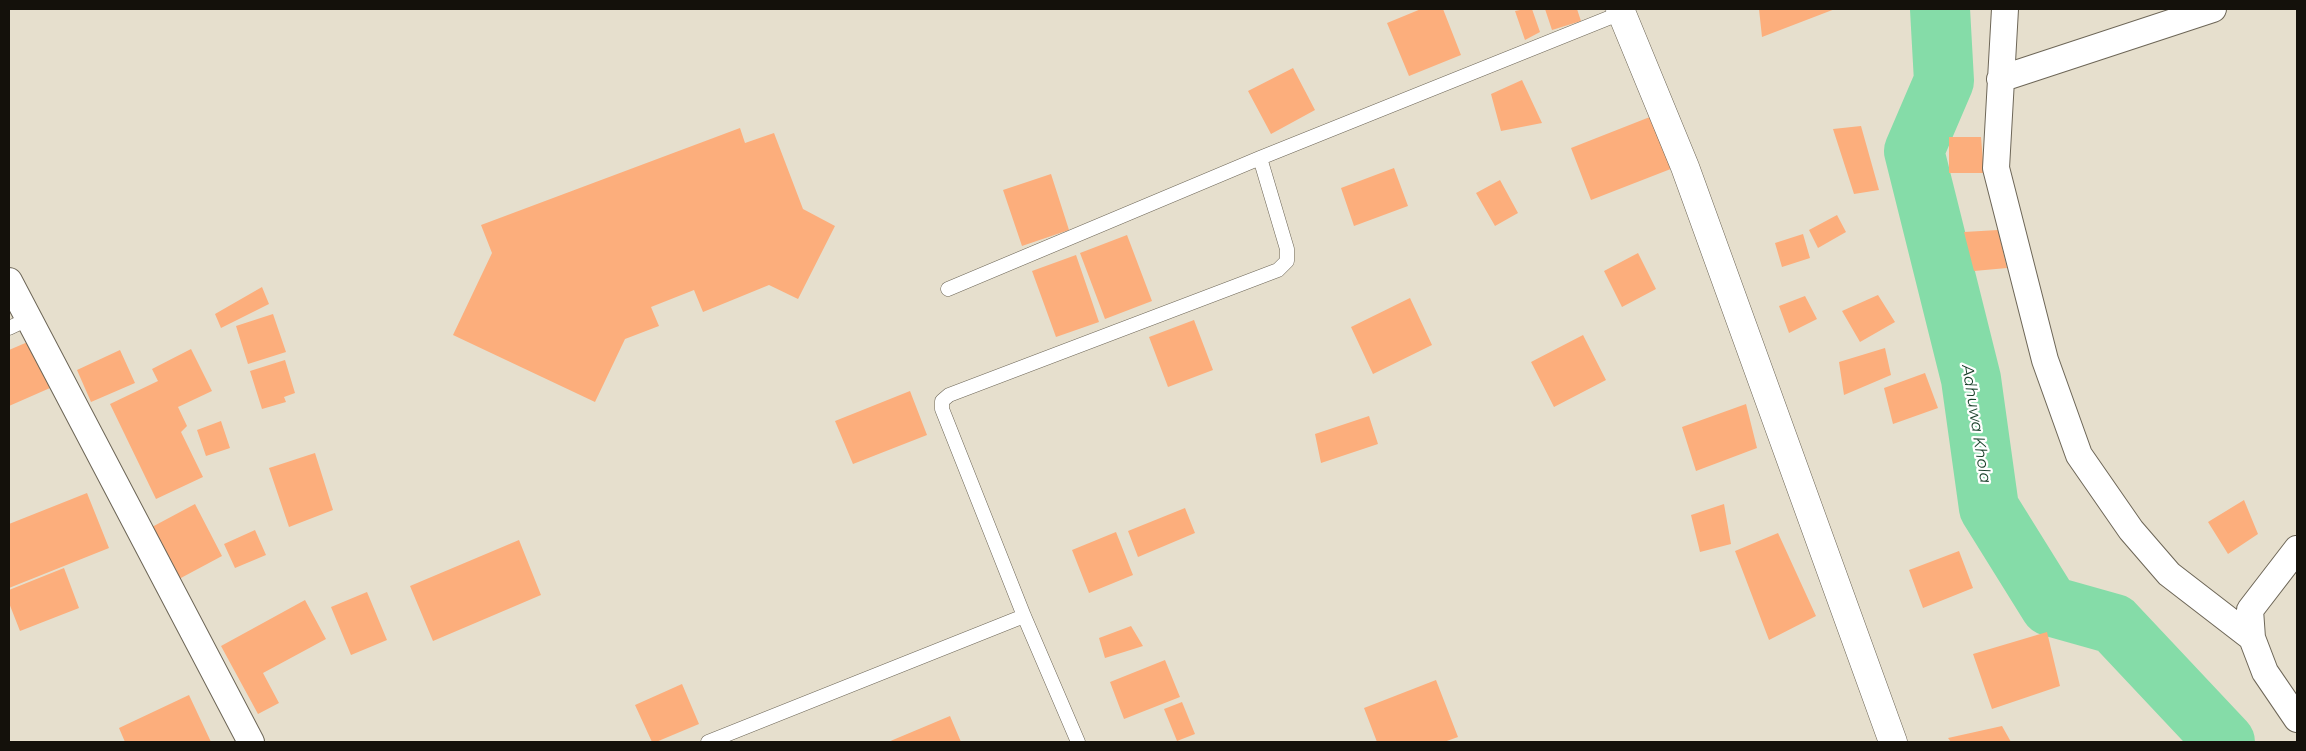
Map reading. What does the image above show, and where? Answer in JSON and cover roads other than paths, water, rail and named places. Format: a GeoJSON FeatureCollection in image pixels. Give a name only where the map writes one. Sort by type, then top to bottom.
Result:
{"type":"FeatureCollection","features":[{"type":"Feature","properties":{"kind":"street"},"geometry":{"type":"LineString","coordinates":[[2005,9],[1996,168],[2045,360],[2079,455],[2131,530],[2169,574],[2252,638]]}},
{"type":"Feature","properties":{"kind":"street"},"geometry":{"type":"LineString","coordinates":[[2000,79],[2213,9]]}},
{"type":"Feature","properties":{"kind":"street"},"geometry":{"type":"LineString","coordinates":[[1620,11],[1685,167],[1777,427],[1893,742]]}},
{"type":"Feature","properties":{"kind":"street"},"geometry":{"type":"LineString","coordinates":[[9,281],[19,323],[251,742]]}},
{"type":"Feature","properties":{"kind":"street"},"geometry":{"type":"LineString","coordinates":[[2297,549],[2250,610],[2252,638],[2265,672],[2297,718]]}},
{"type":"Feature","properties":{"kind":"lane"},"geometry":{"type":"LineString","coordinates":[[948,289],[1260,158],[1620,11]]}},
{"type":"Feature","properties":{"kind":"lane"},"geometry":{"type":"LineString","coordinates":[[1078,742],[1024,616],[942,409],[942,401],[949,394],[1278,270],[1287,261],[1287,249],[1260,158]]}},
{"type":"Feature","properties":{"kind":"lane"},"geometry":{"type":"LineString","coordinates":[[708,742],[1024,616]]}},
{"type":"Feature","properties":{"kind":"waterway","name":"Adhuwa Khola"},"geometry":{"type":"LineString","coordinates":[[1940,9],[1944,81],[1914,151],[1971,379],[1989,508],[2050,606],[2114,624],[2225,742]]}}]}
